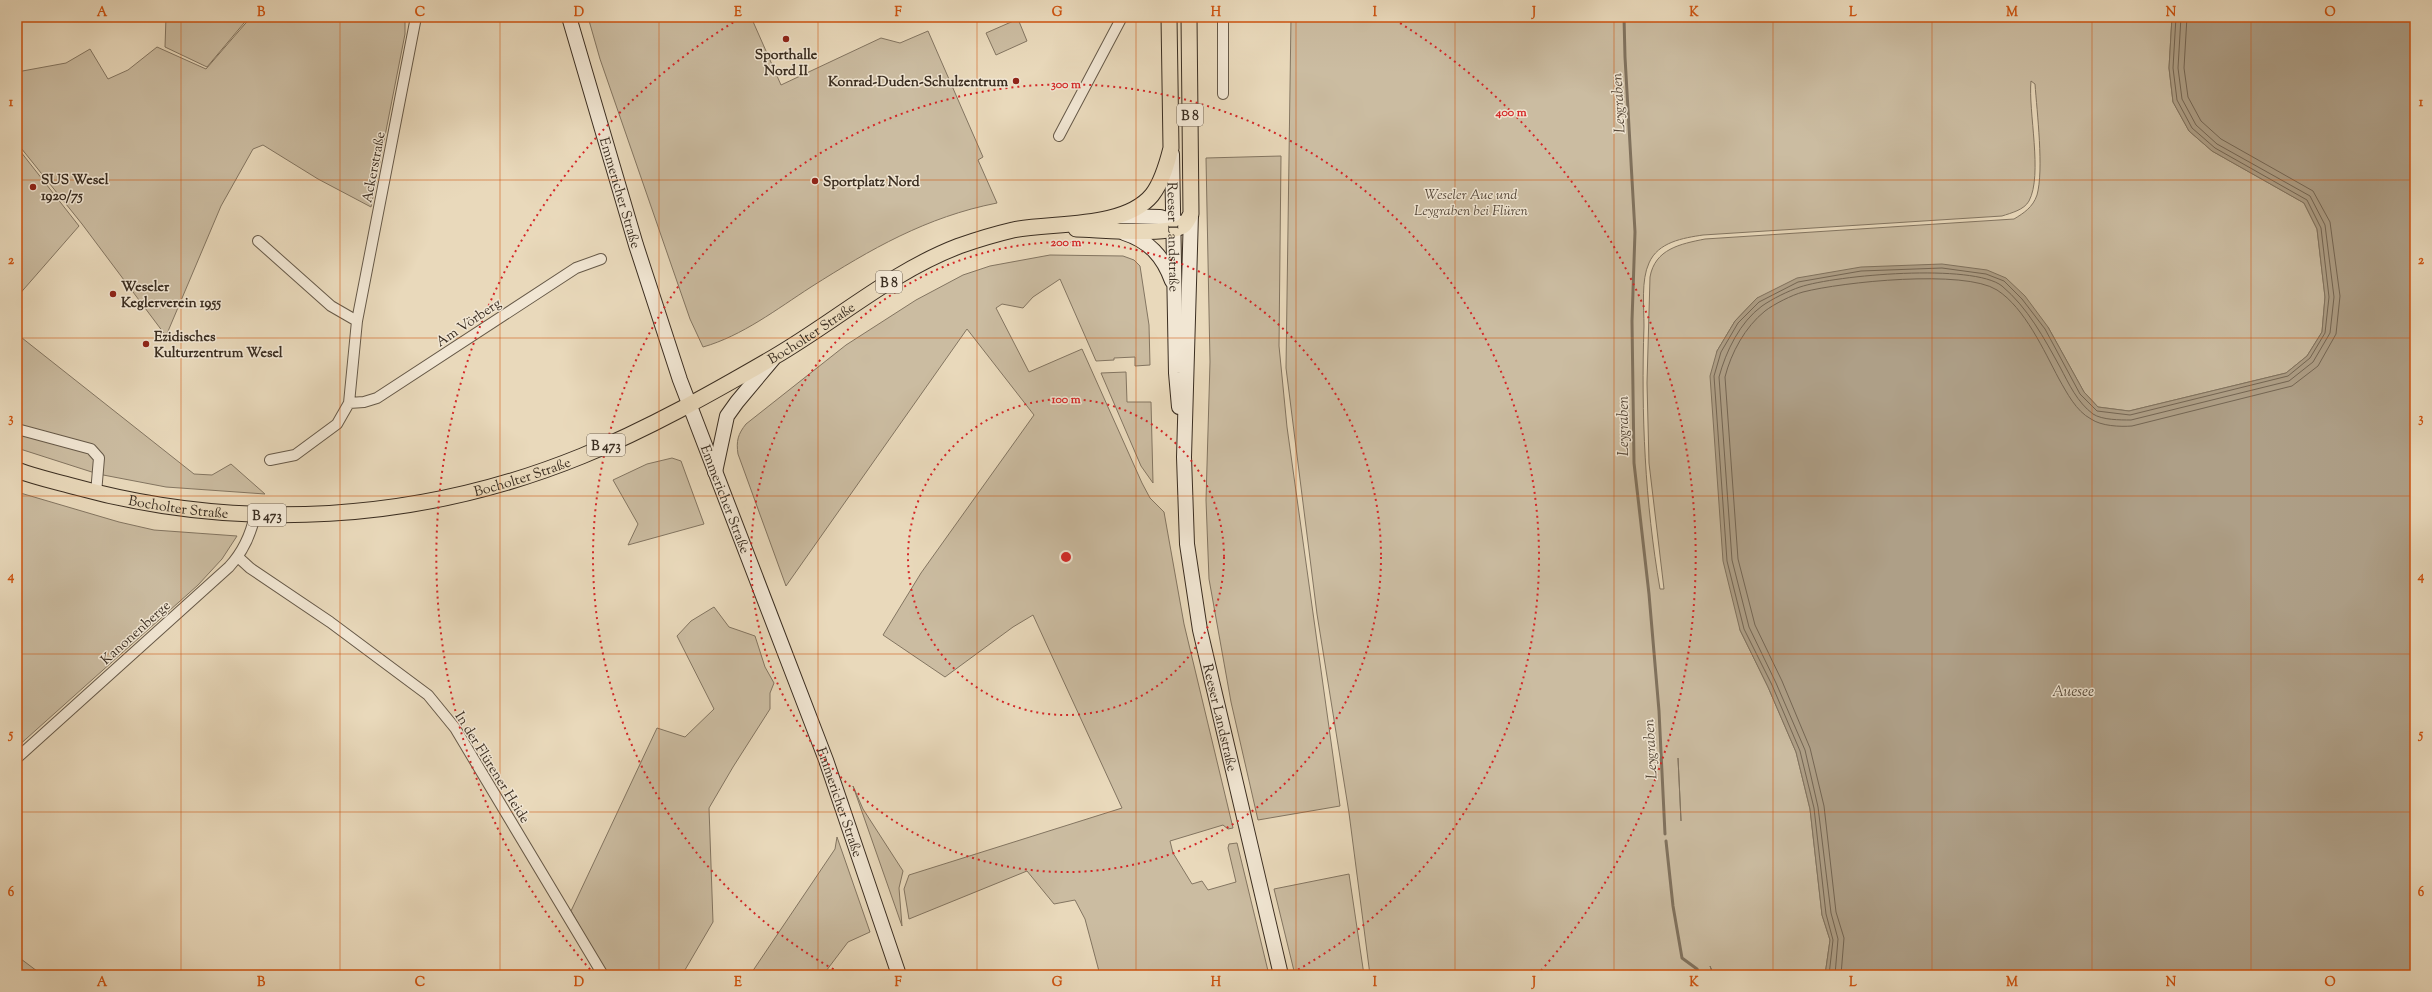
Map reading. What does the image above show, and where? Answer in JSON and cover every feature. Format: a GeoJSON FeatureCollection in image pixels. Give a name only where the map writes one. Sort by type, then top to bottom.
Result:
{"type":"FeatureCollection","features":[{"type":"Feature","properties":{"kind":"main road","name":"Reeser Landstraße"},"geometry":{"type":"LineString","coordinates":[[1169,17],[1171,148]]}},
{"type":"Feature","properties":{"kind":"main road","name":"Reeser Landstraße"},"geometry":{"type":"LineString","coordinates":[[1182,224],[1189,17]]}},
{"type":"Feature","properties":{"kind":"main road","name":"B 8"},"geometry":{"type":"LineString","coordinates":[[1118,216],[1140,205],[1152,194],[1166,168],[1171,148]]}},
{"type":"Feature","properties":{"kind":"main road","name":"Bocholter Straße"},"geometry":{"type":"LineString","coordinates":[[17,470],[96,493],[179,509],[255,515],[307,516],[360,512],[455,496],[519,479],[581,456],[689,404],[775,356],[908,270],[959,246],[1013,230],[1118,216]]}},
{"type":"Feature","properties":{"kind":"main road","name":"Bocholter Straße"},"geometry":{"type":"LineString","coordinates":[[1013,230],[1078,229],[1122,232],[1182,224]]}},
{"type":"Feature","properties":{"kind":"street","name":"Ackerstraße"},"geometry":{"type":"LineString","coordinates":[[270,460],[295,455],[336,424],[349,403],[357,321],[416,17]]}},
{"type":"Feature","properties":{"kind":"street","name":"Emmericher Straße"},"geometry":{"type":"LineString","coordinates":[[569,17],[636,245],[689,404],[826,760],[899,975]]}},
{"type":"Feature","properties":{"kind":"street"},"geometry":{"type":"LineString","coordinates":[[1059,136],[1122,17]]}},
{"type":"Feature","properties":{"kind":"street"},"geometry":{"type":"LineString","coordinates":[[1223,17],[1223,94]]}},
{"type":"Feature","properties":{"kind":"street","name":"Reeser Landstraße"},"geometry":{"type":"LineString","coordinates":[[1171,148],[1182,224],[1184,457],[1188,544],[1200,630],[1281,975]]}},
{"type":"Feature","properties":{"kind":"street","name":"Bocholter Straße"},"geometry":{"type":"LineString","coordinates":[[1118,216],[1160,217],[1182,224]]}},
{"type":"Feature","properties":{"kind":"street","name":"Reeser Landstraße"},"geometry":{"type":"LineString","coordinates":[[1182,224],[1175,290],[1176,373],[1184,457]]}},
{"type":"Feature","properties":{"kind":"street"},"geometry":{"type":"LineString","coordinates":[[1122,232],[1138,238],[1154,249],[1167,266],[1175,290]]}},
{"type":"Feature","properties":{"kind":"street"},"geometry":{"type":"LineString","coordinates":[[258,241],[331,306],[357,321]]}},
{"type":"Feature","properties":{"kind":"street","name":"Am Vörberg"},"geometry":{"type":"LineString","coordinates":[[349,403],[364,402],[377,398],[576,268],[601,259]]}},
{"type":"Feature","properties":{"kind":"street"},"geometry":{"type":"LineString","coordinates":[[715,472],[728,416],[737,402],[775,356]]}},
{"type":"Feature","properties":{"kind":"street"},"geometry":{"type":"LineString","coordinates":[[17,429],[91,449],[99,458],[96,493]]}},
{"type":"Feature","properties":{"kind":"street","name":"Kanonenberge"},"geometry":{"type":"LineString","coordinates":[[17,758],[238,557],[253,527],[255,515]]}},
{"type":"Feature","properties":{"kind":"street","name":"In der Flürener Heide"},"geometry":{"type":"LineString","coordinates":[[238,557],[250,568],[330,622],[428,695],[455,728],[603,975]]}},
{"type":"Feature","properties":{"kind":"green space"},"geometry":{"type":"Polygon","coordinates":[[[166,17],[249,17],[207,67],[165,47],[166,17]]]}},
{"type":"Feature","properties":{"kind":"green space"},"geometry":{"type":"Polygon","coordinates":[[[251,17],[405,17],[405,34],[371,207],[318,179],[263,145],[253,149],[221,206],[166,336],[82,224],[17,143],[17,72],[66,63],[90,49],[108,79],[128,70],[157,47],[206,69],[251,17]]]}},
{"type":"Feature","properties":{"kind":"green space","name":"Sportplatz Nord"},"geometry":{"type":"Polygon","coordinates":[[[588,17],[751,17],[781,85],[881,38],[900,43],[928,31],[983,157],[978,160],[997,203],[946,217],[877,247],[745,329],[732,336],[703,347],[690,319],[600,59],[588,17]]]}},
{"type":"Feature","properties":{"kind":"green space","name":"Weseler Aue und Leygraben bei Flüren"},"geometry":{"type":"Polygon","coordinates":[[[1291,17],[2172,17],[2169,68],[2173,102],[2189,131],[2212,151],[2304,203],[2317,229],[2325,297],[2322,332],[2307,356],[2286,373],[2129,411],[2098,407],[2084,392],[2048,327],[1757,298],[1735,321],[1717,351],[1740,630],[1768,687],[1796,752],[1810,809],[1822,915],[1830,940],[1825,975],[1714,975],[1710,966],[1713,975],[1370,975],[1349,813],[1317,614],[1286,368],[1291,17]],[[2031,81],[2035,176],[2033,190],[2029,201],[2024,207],[2017,211],[2002,216],[1703,235],[1672,242],[1658,250],[1653,256],[1646,270],[1644,285],[1643,392],[1645,458],[1651,524],[1660,589],[1664,589],[1649,463],[1647,383],[1650,277],[1657,260],[1670,249],[1705,239],[2014,219],[2031,206],[2037,195],[2039,184],[2040,156],[2035,84],[2031,81]]]}},
{"type":"Feature","properties":{"kind":"green space"},"geometry":{"type":"Polygon","coordinates":[[[1018,19],[1027,41],[996,55],[986,33],[1018,19]]]}},
{"type":"Feature","properties":{"kind":"green space","name":"SUS Wesel 1920/75"},"geometry":{"type":"Polygon","coordinates":[[[17,147],[79,226],[17,297],[17,147]]]}},
{"type":"Feature","properties":{"kind":"green space"},"geometry":{"type":"Polygon","coordinates":[[[1281,156],[1279,346],[1287,427],[1340,806],[1258,820],[1231,702],[1209,579],[1206,500],[1210,362],[1206,158],[1281,156]]]}},
{"type":"Feature","properties":{"kind":"green space"},"geometry":{"type":"Polygon","coordinates":[[[1050,255],[1123,256],[1134,260],[1140,266],[1149,325],[1150,365],[1135,366],[1135,357],[1096,361],[1060,279],[1033,297],[1023,308],[1002,304],[996,308],[1029,372],[1082,349],[1142,483],[1150,498],[1164,512],[1184,624],[1233,828],[1228,829],[1223,825],[1170,841],[1173,853],[1192,884],[1202,881],[1208,890],[1236,882],[1228,848],[1229,844],[1237,843],[1269,975],[1100,975],[1085,919],[1075,900],[1054,904],[1027,871],[909,919],[904,889],[909,875],[1122,808],[1033,615],[1013,627],[945,677],[883,635],[921,573],[1034,415],[967,329],[786,586],[738,454],[738,438],[746,424],[846,345],[916,300],[963,275],[990,266],[1050,255]]]}},
{"type":"Feature","properties":{"kind":"green space"},"geometry":{"type":"Polygon","coordinates":[[[17,334],[194,474],[212,475],[231,464],[265,494],[166,487],[98,474],[17,448],[17,334]]]}},
{"type":"Feature","properties":{"kind":"green space"},"geometry":{"type":"Polygon","coordinates":[[[1126,372],[1127,402],[1151,402],[1153,483],[1141,466],[1101,373],[1126,372]]]}},
{"type":"Feature","properties":{"kind":"green space"},"geometry":{"type":"Polygon","coordinates":[[[672,458],[681,461],[704,524],[628,545],[638,524],[613,480],[647,464],[672,458]]]}},
{"type":"Feature","properties":{"kind":"green space"},"geometry":{"type":"Polygon","coordinates":[[[17,492],[119,522],[154,530],[237,536],[222,559],[198,585],[17,747],[17,492]]]}},
{"type":"Feature","properties":{"kind":"green space"},"geometry":{"type":"Polygon","coordinates":[[[714,607],[729,627],[755,636],[765,667],[774,683],[770,693],[770,709],[709,808],[713,922],[682,975],[644,975],[640,972],[638,975],[635,972],[632,975],[608,975],[571,911],[657,728],[685,737],[714,709],[677,636],[691,621],[714,607]]]}},
{"type":"Feature","properties":{"kind":"green space"},"geometry":{"type":"Polygon","coordinates":[[[853,786],[863,809],[903,871],[899,888],[902,926],[853,786]]]}},
{"type":"Feature","properties":{"kind":"green space"},"geometry":{"type":"Polygon","coordinates":[[[837,837],[870,932],[848,942],[823,975],[750,975],[835,849],[837,837]]]}},
{"type":"Feature","properties":{"kind":"green space"},"geometry":{"type":"Polygon","coordinates":[[[1349,874],[1364,975],[1295,975],[1274,889],[1349,874]]]}},
{"type":"Feature","properties":{"kind":"green space"},"geometry":{"type":"Polygon","coordinates":[[[17,956],[41,974],[17,975],[17,956]]]}},
{"type":"Feature","properties":{"kind":"water","name":"Auesee"},"geometry":{"type":"Polygon","coordinates":[[[2172,17],[2415,17],[2415,975],[1825,975],[1830,940],[1822,915],[1810,809],[1796,752],[1768,687],[1740,630],[1723,561],[1710,376],[1717,351],[1735,321],[1757,298],[1797,278],[1861,267],[1942,264],[1987,270],[2006,278],[2025,296],[2048,327],[2084,392],[2098,407],[2129,411],[2286,373],[2307,356],[2322,332],[2325,297],[2317,229],[2304,203],[2212,151],[2189,131],[2173,102],[2169,68],[2172,17]]]}},
{"type":"Feature","properties":{"kind":"waterway","name":"Leygraben"},"geometry":{"type":"LineString","coordinates":[[1624,17],[1635,232],[1632,321],[1634,463],[1649,594],[1659,711],[1665,834]]}},
{"type":"Feature","properties":{"kind":"waterway","name":"Leygraben"},"geometry":{"type":"LineString","coordinates":[[1666,841],[1673,906],[1682,958],[1697,969],[1700,975]]}},
{"type":"Feature","properties":{"kind":"place","name":"Sporthalle Nord II"},"geometry":{"type":"Point","coordinates":[786,39]}},
{"type":"Feature","properties":{"kind":"place","name":"Konrad-Duden-Schulzentrum"},"geometry":{"type":"Point","coordinates":[1016,81]}},
{"type":"Feature","properties":{"kind":"place","name":"Sportplatz Nord"},"geometry":{"type":"Point","coordinates":[815,181]}},
{"type":"Feature","properties":{"kind":"place","name":"SUS Wesel 1920/75"},"geometry":{"type":"Point","coordinates":[33,187]}},
{"type":"Feature","properties":{"kind":"place","name":"Weseler Keglerverein 1955"},"geometry":{"type":"Point","coordinates":[113,294]}},
{"type":"Feature","properties":{"kind":"place","name":"Ezidisches Kulturzentrum Wesel"},"geometry":{"type":"Point","coordinates":[146,344]}}]}
